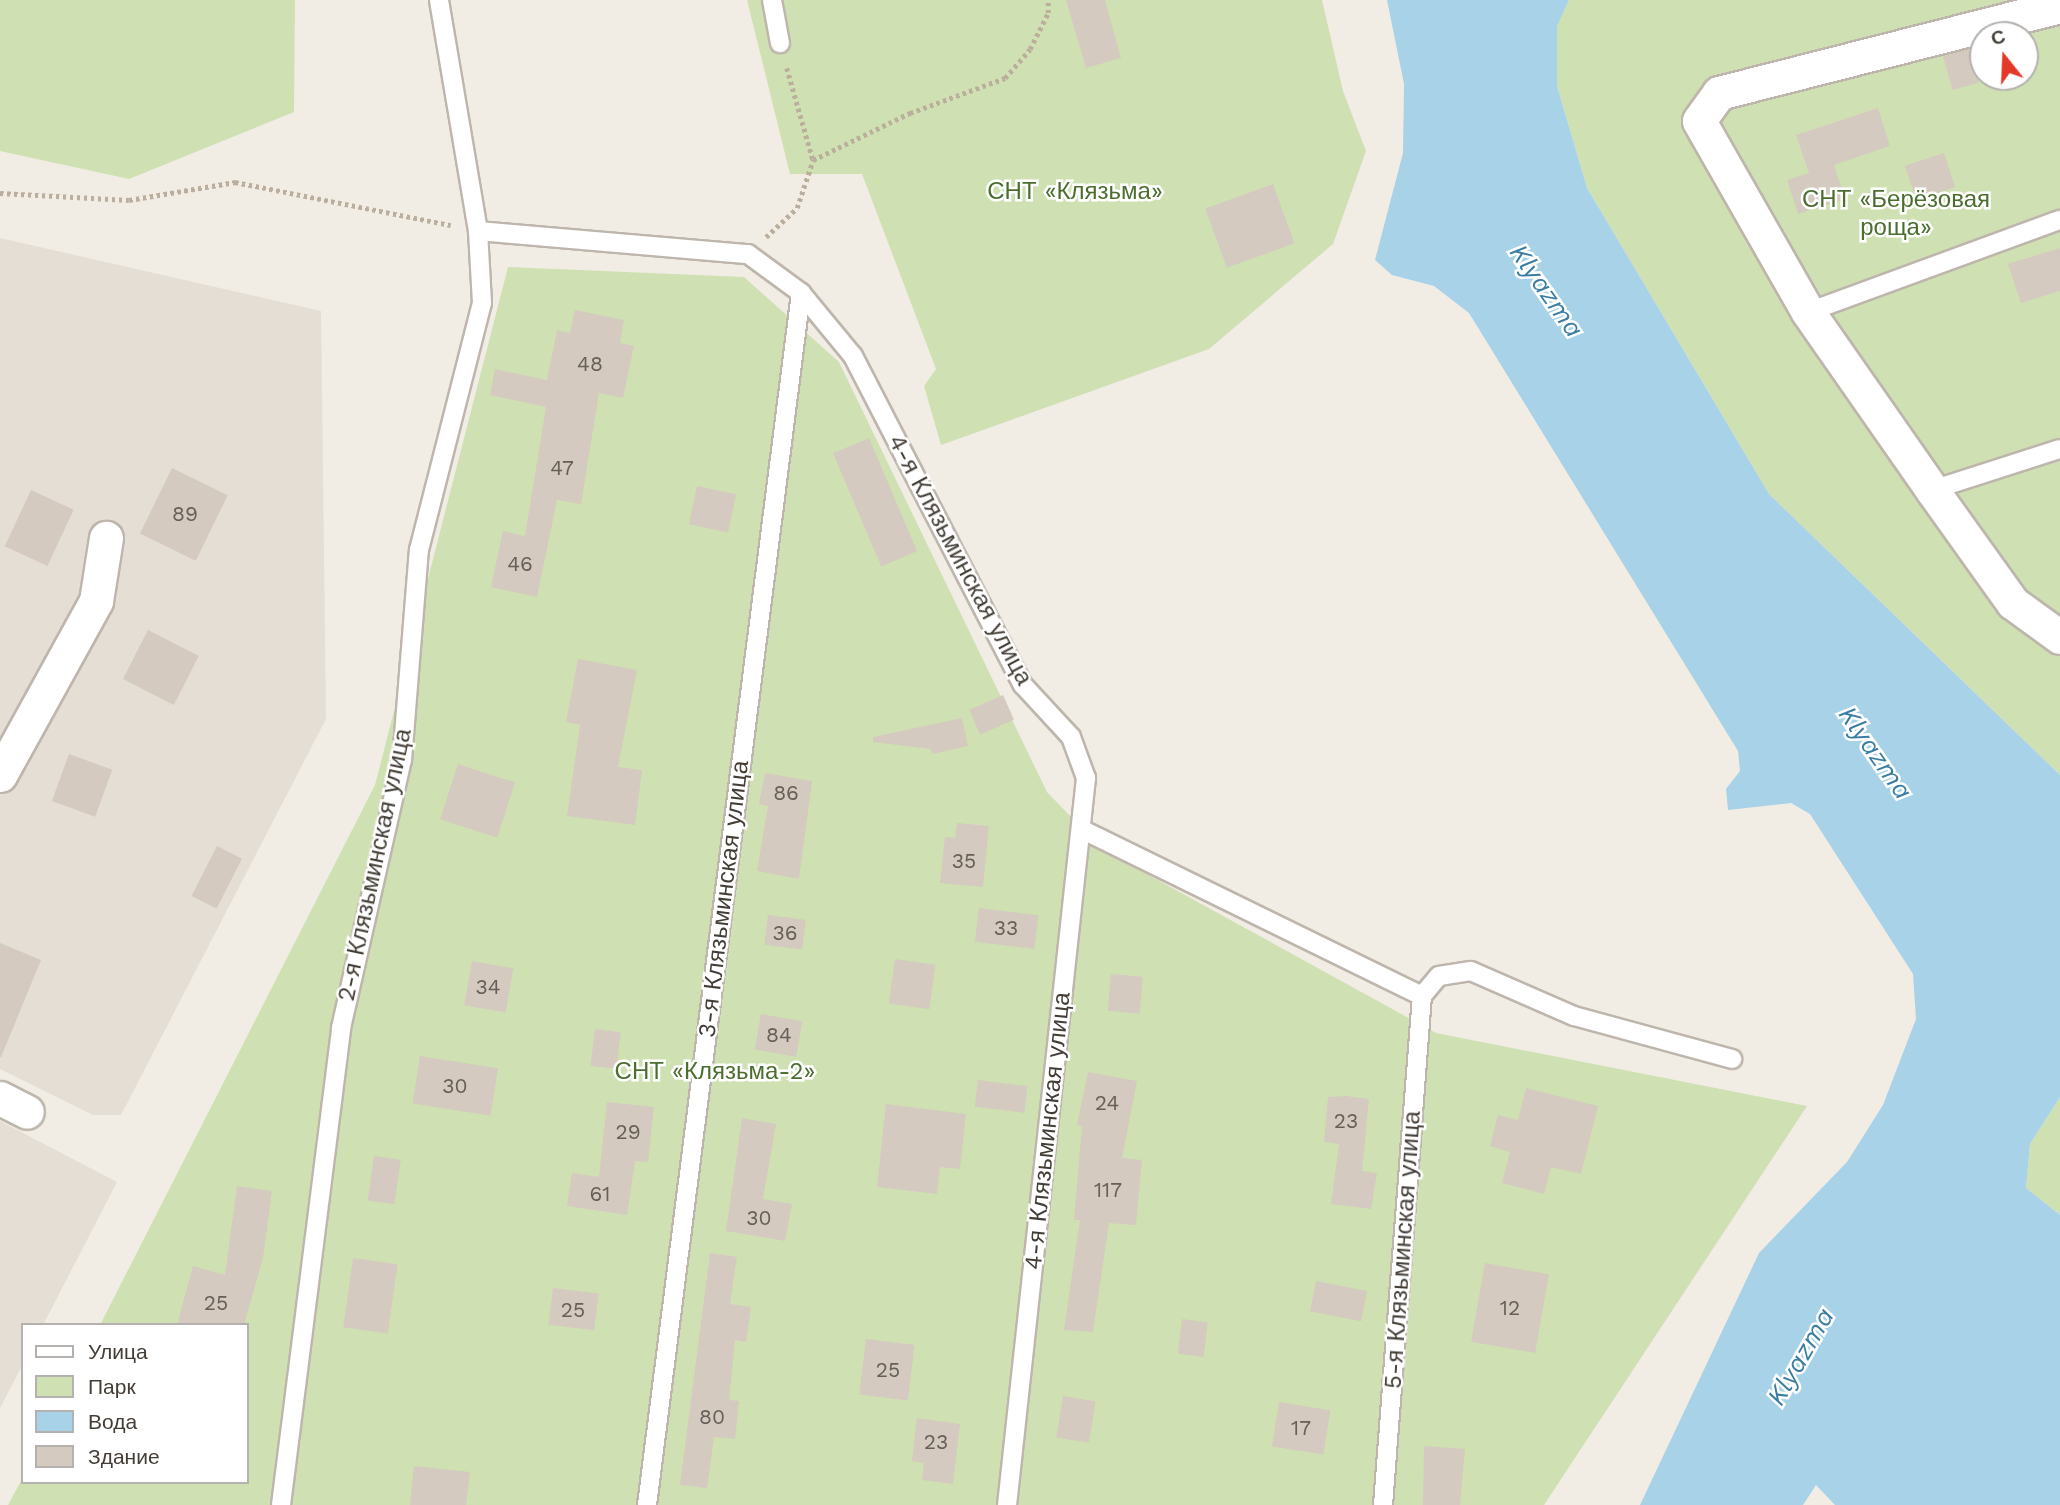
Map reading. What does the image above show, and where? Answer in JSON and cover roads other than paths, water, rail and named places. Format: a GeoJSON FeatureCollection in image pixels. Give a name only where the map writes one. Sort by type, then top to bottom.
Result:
{"type":"FeatureCollection","features":[{"type":"Feature","properties":{"kind":"street"},"geometry":{"type":"LineString","coordinates":[[2060,6],[1719,93],[1699,121],[1808,312],[1931,490],[2013,603],[2060,637]]}},
{"type":"Feature","properties":{"kind":"street"},"geometry":{"type":"LineString","coordinates":[[0,775],[96,601],[106,538]]}},
{"type":"Feature","properties":{"kind":"lane","name":"2-я Клязьминская улица"},"geometry":{"type":"LineString","coordinates":[[281,1505],[341,1028],[402,761],[419,550],[482,303],[478,231],[439,0]]}},
{"type":"Feature","properties":{"kind":"lane"},"geometry":{"type":"LineString","coordinates":[[772,0],[780,43]]}},
{"type":"Feature","properties":{"kind":"lane"},"geometry":{"type":"LineString","coordinates":[[1808,312],[2060,220]]}},
{"type":"Feature","properties":{"kind":"lane","name":"4-я Клязьминская улица"},"geometry":{"type":"LineString","coordinates":[[478,231],[748,254],[801,293],[853,356],[1023,685],[1071,737],[1086,778],[1007,1505]]}},
{"type":"Feature","properties":{"kind":"lane","name":"3-я Клязьминская улица"},"geometry":{"type":"LineString","coordinates":[[647,1505],[801,293]]}},
{"type":"Feature","properties":{"kind":"lane"},"geometry":{"type":"LineString","coordinates":[[1931,490],[2060,449]]}},
{"type":"Feature","properties":{"kind":"lane"},"geometry":{"type":"LineString","coordinates":[[1081,830],[1422,996],[1439,976],[1471,971],[1574,1016],[1732,1059]]}},
{"type":"Feature","properties":{"kind":"lane","name":"5-я Клязьминская улица"},"geometry":{"type":"LineString","coordinates":[[1383,1505],[1422,996]]}},
{"type":"Feature","properties":{"kind":"water","name":"Klyazma"},"geometry":{"type":"Polygon","coordinates":[[[1387,0],[1569,0],[1557,26],[1557,86],[1587,188],[1769,494],[2060,775],[2060,1097],[2030,1144],[2026,1188],[2060,1215],[2060,1505],[1835,1505],[1816,1485],[1803,1505],[1640,1505],[1759,1253],[1847,1162],[1883,1105],[1916,1019],[1913,974],[1810,814],[1791,803],[1728,810],[1726,789],[1740,771],[1738,751],[1469,313],[1434,286],[1392,275],[1375,260],[1403,153],[1404,84],[1387,0]]]}},
{"type":"Feature","properties":{"kind":"park label","name":"СНТ «Клязьма»"},"geometry":{"type":"Point","coordinates":[1075,192]}},
{"type":"Feature","properties":{"kind":"park label","name":"СНТ «Берёзовая роща»"},"geometry":{"type":"Point","coordinates":[1896,214]}},
{"type":"Feature","properties":{"kind":"park label","name":"СНТ «Клязьма-2»"},"geometry":{"type":"Point","coordinates":[715,1072]}}]}
